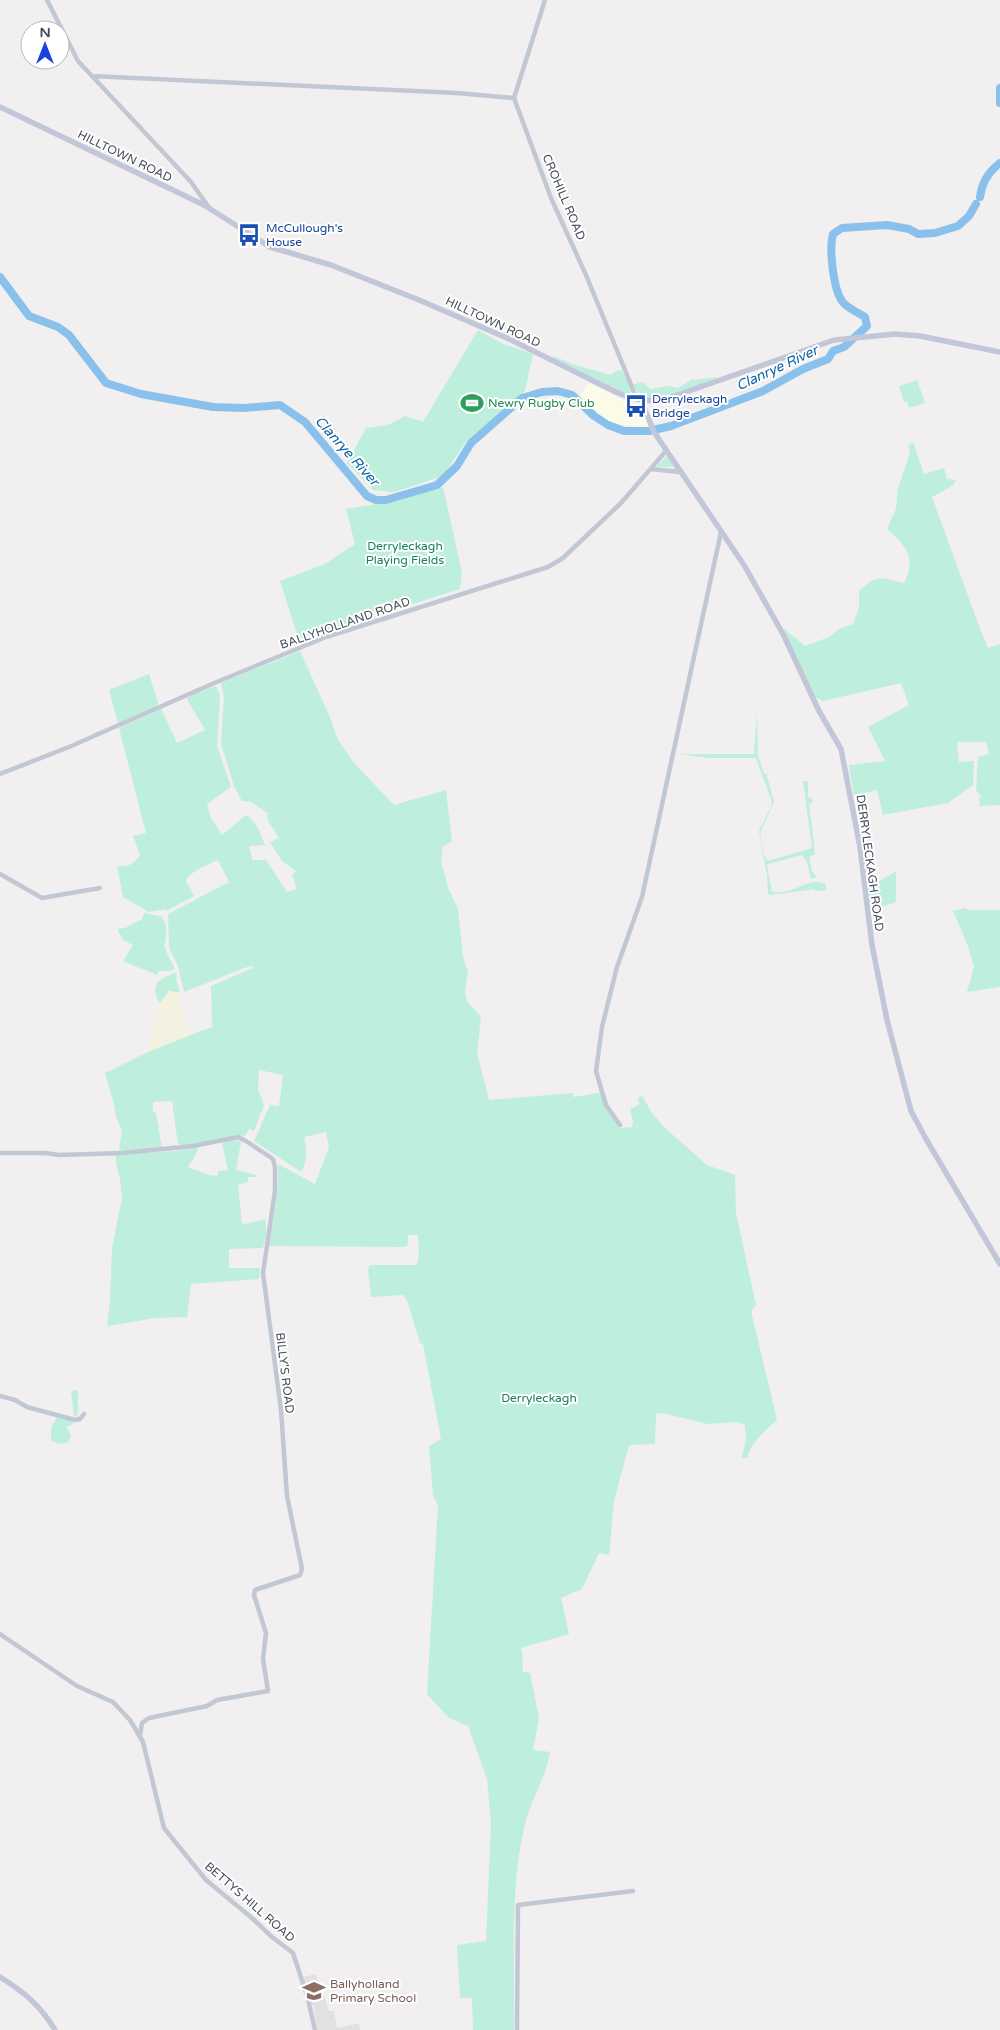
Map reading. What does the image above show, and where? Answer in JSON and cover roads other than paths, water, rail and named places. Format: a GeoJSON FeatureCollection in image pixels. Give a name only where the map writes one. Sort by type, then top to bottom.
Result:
{"type":"FeatureCollection","features":[{"type":"Feature","properties":{"kind":"main road","name":"HILLTOWN ROAD"},"geometry":{"type":"LineString","coordinates":[[0,107],[210,208],[270,247],[331,265],[419,300],[507,338],[634,399],[656,401],[669,398],[834,340],[895,334],[920,336],[1000,352]]}},
{"type":"Feature","properties":{"kind":"main road","name":"DERRYLECKAGH ROAD"},"geometry":{"type":"LineString","coordinates":[[644,401],[648,419],[654,432],[744,565],[783,634],[819,711],[841,749],[860,846],[872,945],[886,1015],[911,1111],[1000,1264]]}},
{"type":"Feature","properties":{"kind":"main road"},"geometry":{"type":"LineString","coordinates":[[0,1977],[26,1994],[45,2013],[55,2030]]}},
{"type":"Feature","properties":{"kind":"street"},"geometry":{"type":"LineString","coordinates":[[47,0],[78,61],[192,182],[210,208]]}},
{"type":"Feature","properties":{"kind":"street"},"geometry":{"type":"LineString","coordinates":[[92,76],[457,93],[514,98],[545,0]]}},
{"type":"Feature","properties":{"kind":"street","name":"CROHILL ROAD"},"geometry":{"type":"LineString","coordinates":[[514,98],[551,198],[586,275],[634,392],[634,399]]}},
{"type":"Feature","properties":{"kind":"street","name":"BALLYHOLLAND ROAD"},"geometry":{"type":"LineString","coordinates":[[0,774],[69,747],[212,684],[326,637],[548,567],[563,558],[621,503],[666,450]]}},
{"type":"Feature","properties":{"kind":"street"},"geometry":{"type":"LineString","coordinates":[[651,468],[680,472]]}},
{"type":"Feature","properties":{"kind":"street"},"geometry":{"type":"LineString","coordinates":[[620,1125],[606,1105],[596,1071],[601,1035],[617,967],[642,897],[721,532]]}},
{"type":"Feature","properties":{"kind":"street"},"geometry":{"type":"LineString","coordinates":[[0,874],[42,898],[100,888]]}},
{"type":"Feature","properties":{"kind":"street","name":"BILLY'S ROAD"},"geometry":{"type":"LineString","coordinates":[[0,1153],[45,1153],[59,1155],[123,1153],[193,1146],[238,1137],[246,1140],[273,1159],[276,1167],[276,1191],[262,1273],[280,1410],[288,1496],[302,1569],[300,1575],[255,1590],[254,1594],[266,1633],[263,1659],[268,1692],[217,1700],[208,1706],[149,1718],[142,1722],[140,1736]]}},
{"type":"Feature","properties":{"kind":"street"},"geometry":{"type":"LineString","coordinates":[[0,1396],[15,1400],[27,1407],[75,1420],[80,1419],[84,1414]]}},
{"type":"Feature","properties":{"kind":"street","name":"BETTYS HILL ROAD"},"geometry":{"type":"LineString","coordinates":[[0,1634],[77,1686],[113,1702],[130,1720],[140,1736],[164,1828],[206,1880],[293,1953],[308,1999],[315,2030]]}},
{"type":"Feature","properties":{"kind":"street"},"geometry":{"type":"LineString","coordinates":[[517,2030],[518,1905],[633,1890]]}},
{"type":"Feature","properties":{"kind":"waterway","name":"Clanrye River"},"geometry":{"type":"LineString","coordinates":[[1000,88],[1000,103]]}},
{"type":"Feature","properties":{"kind":"waterway","name":"Clanrye River"},"geometry":{"type":"LineString","coordinates":[[980,197],[986,178],[1000,163]]}},
{"type":"Feature","properties":{"kind":"waterway","name":"Clanrye River"},"geometry":{"type":"LineString","coordinates":[[0,277],[29,316],[58,327],[69,335],[106,383],[141,394],[213,407],[244,408],[280,405],[305,422],[367,496],[376,500],[386,500],[437,485],[457,466],[471,443],[522,398],[542,392],[558,391],[572,395],[594,416],[608,425],[624,431],[649,431],[671,426],[763,391],[803,369],[828,359],[833,351],[844,347],[867,326],[865,317],[846,306],[836,287],[831,249],[833,234],[842,228],[887,225],[909,229],[918,234],[935,233],[958,226],[969,216],[976,204]]}},
{"type":"Feature","properties":{"kind":"place","name":"McCullough's House"},"geometry":{"type":"Point","coordinates":[249,235]}},
{"type":"Feature","properties":{"kind":"place","name":"Newry Rugby Club"},"geometry":{"type":"Point","coordinates":[472,403]}},
{"type":"Feature","properties":{"kind":"place","name":"Derryleckagh Bridge"},"geometry":{"type":"Point","coordinates":[636,406]}},
{"type":"Feature","properties":{"kind":"place","name":"Ballyholland Primary School"},"geometry":{"type":"Point","coordinates":[314,1991]}},
{"type":"Feature","properties":{"kind":"park label","name":"Derryleckagh Playing Fields"},"geometry":{"type":"Point","coordinates":[405,553]}},
{"type":"Feature","properties":{"kind":"park label","name":"Derryleckagh"},"geometry":{"type":"Point","coordinates":[539,1398]}}]}
